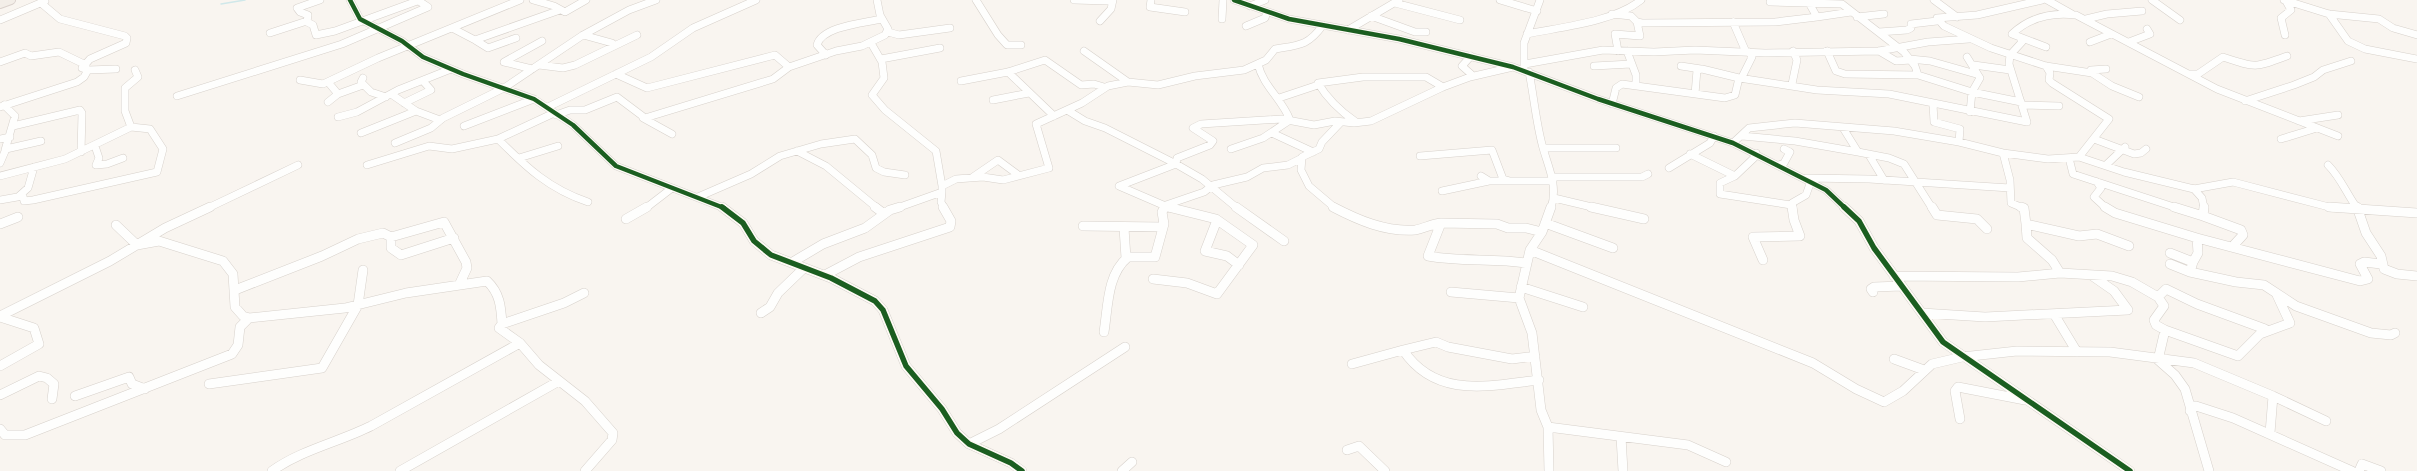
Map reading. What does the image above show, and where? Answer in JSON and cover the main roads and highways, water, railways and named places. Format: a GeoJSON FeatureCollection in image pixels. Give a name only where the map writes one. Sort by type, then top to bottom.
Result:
{"type":"FeatureCollection","features":[{"type":"Feature","properties":{"kind":"main road"},"geometry":{"type":"LineString","coordinates":[[0,4],[11,0]]}},
{"type":"Feature","properties":{"kind":"waterway"},"geometry":{"type":"LineString","coordinates":[[221,4],[245,0]]}}]}
